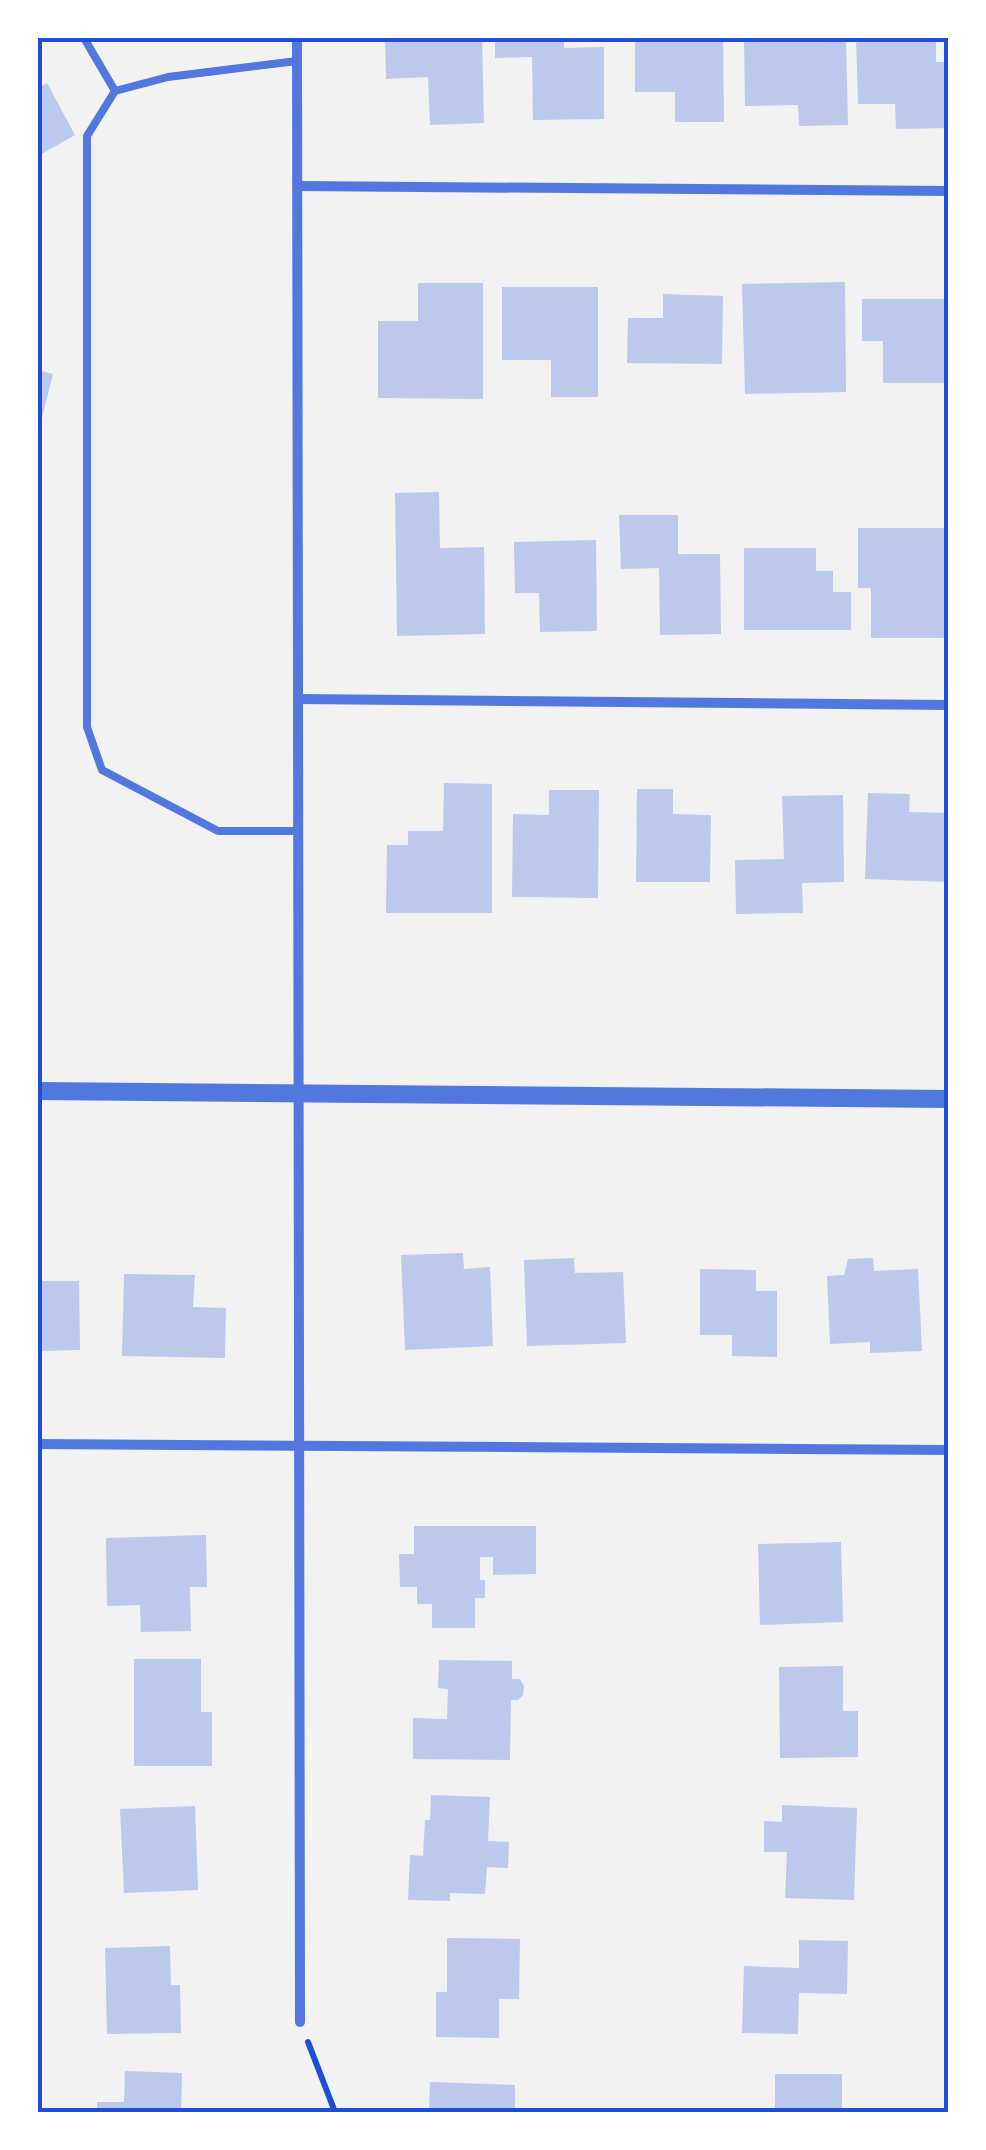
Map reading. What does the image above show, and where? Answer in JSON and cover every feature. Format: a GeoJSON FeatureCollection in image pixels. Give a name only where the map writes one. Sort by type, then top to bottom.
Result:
{"type":"FeatureCollection","features":[{"type":"Feature","properties":{"kind":"street"},"geometry":{"type":"LineString","coordinates":[[297,38],[300,2022]]}},
{"type":"Feature","properties":{"kind":"street"},"geometry":{"type":"LineString","coordinates":[[298,186],[948,192]]}},
{"type":"Feature","properties":{"kind":"street"},"geometry":{"type":"LineString","coordinates":[[298,699],[948,705]]}},
{"type":"Feature","properties":{"kind":"street"},"geometry":{"type":"LineString","coordinates":[[38,1091],[948,1099]]}},
{"type":"Feature","properties":{"kind":"street"},"geometry":{"type":"LineString","coordinates":[[38,1444],[948,1450]]}},
{"type":"Feature","properties":{"kind":"lane"},"geometry":{"type":"LineString","coordinates":[[84,38],[115,91]]}},
{"type":"Feature","properties":{"kind":"lane"},"geometry":{"type":"LineString","coordinates":[[297,61],[168,77],[115,91],[87,136],[87,727],[102,770],[218,831],[298,831]]}},
{"type":"Feature","properties":{"kind":"path"},"geometry":{"type":"LineString","coordinates":[[300,2022],[336,2112]]}},
{"type":"Feature","properties":{"kind":"building"},"geometry":{"type":"Polygon","coordinates":[[[385,38],[482,38],[484,123],[430,125],[428,77],[386,79],[385,38]]]}},
{"type":"Feature","properties":{"kind":"building"},"geometry":{"type":"Polygon","coordinates":[[[495,38],[564,38],[564,48],[604,47],[604,119],[533,120],[532,57],[495,58],[495,38]]]}},
{"type":"Feature","properties":{"kind":"building"},"geometry":{"type":"Polygon","coordinates":[[[635,38],[723,38],[724,122],[675,122],[675,92],[635,92],[635,38]]]}},
{"type":"Feature","properties":{"kind":"building"},"geometry":{"type":"Polygon","coordinates":[[[744,38],[846,38],[848,125],[799,126],[798,105],[745,106],[744,38]]]}},
{"type":"Feature","properties":{"kind":"building"},"geometry":{"type":"Polygon","coordinates":[[[856,38],[936,38],[936,62],[948,62],[948,128],[896,129],[895,104],[858,104],[856,38]]]}},
{"type":"Feature","properties":{"kind":"building"},"geometry":{"type":"Polygon","coordinates":[[[47,83],[75,135],[38,156],[38,88],[47,83]]]}},
{"type":"Feature","properties":{"kind":"building"},"geometry":{"type":"Polygon","coordinates":[[[845,282],[846,392],[745,394],[742,284],[845,282]]]}},
{"type":"Feature","properties":{"kind":"building"},"geometry":{"type":"Polygon","coordinates":[[[418,283],[483,283],[483,399],[378,398],[378,321],[418,321],[418,283]]]}},
{"type":"Feature","properties":{"kind":"building"},"geometry":{"type":"Polygon","coordinates":[[[502,287],[598,287],[598,397],[551,397],[551,360],[502,360],[502,287]]]}},
{"type":"Feature","properties":{"kind":"building"},"geometry":{"type":"Polygon","coordinates":[[[663,294],[723,296],[722,364],[627,363],[628,318],[663,318],[663,294]]]}},
{"type":"Feature","properties":{"kind":"building"},"geometry":{"type":"Polygon","coordinates":[[[862,299],[948,299],[948,383],[883,383],[883,341],[862,341],[862,299]]]}},
{"type":"Feature","properties":{"kind":"building"},"geometry":{"type":"Polygon","coordinates":[[[38,370],[53,374],[39,430],[38,430],[38,370]]]}},
{"type":"Feature","properties":{"kind":"building"},"geometry":{"type":"Polygon","coordinates":[[[439,492],[440,548],[484,547],[485,634],[397,636],[395,493],[439,492]]]}},
{"type":"Feature","properties":{"kind":"building"},"geometry":{"type":"Polygon","coordinates":[[[619,515],[678,515],[678,554],[720,554],[721,634],[660,635],[659,568],[621,569],[619,515]]]}},
{"type":"Feature","properties":{"kind":"building"},"geometry":{"type":"Polygon","coordinates":[[[858,528],[948,528],[948,638],[871,638],[871,588],[858,588],[858,528]]]}},
{"type":"Feature","properties":{"kind":"building"},"geometry":{"type":"Polygon","coordinates":[[[596,540],[597,631],[540,632],[539,593],[515,593],[514,542],[596,540]]]}},
{"type":"Feature","properties":{"kind":"building"},"geometry":{"type":"Polygon","coordinates":[[[744,548],[816,548],[816,571],[833,571],[833,592],[851,592],[851,630],[744,630],[744,548]]]}},
{"type":"Feature","properties":{"kind":"building"},"geometry":{"type":"Polygon","coordinates":[[[444,783],[492,784],[492,913],[386,913],[387,845],[408,845],[408,831],[443,831],[444,783]]]}},
{"type":"Feature","properties":{"kind":"building"},"geometry":{"type":"Polygon","coordinates":[[[637,789],[673,789],[673,814],[711,815],[710,882],[636,882],[637,789]]]}},
{"type":"Feature","properties":{"kind":"building"},"geometry":{"type":"Polygon","coordinates":[[[549,790],[599,790],[598,898],[512,897],[513,814],[549,815],[549,790]]]}},
{"type":"Feature","properties":{"kind":"building"},"geometry":{"type":"Polygon","coordinates":[[[868,793],[910,794],[909,812],[948,813],[948,882],[865,879],[868,793]]]}},
{"type":"Feature","properties":{"kind":"building"},"geometry":{"type":"Polygon","coordinates":[[[843,795],[844,882],[802,883],[803,913],[736,914],[735,860],[784,859],[782,796],[843,795]]]}},
{"type":"Feature","properties":{"kind":"building"},"geometry":{"type":"Polygon","coordinates":[[[463,1253],[464,1269],[490,1267],[493,1346],[405,1350],[401,1255],[463,1253]]]}},
{"type":"Feature","properties":{"kind":"building"},"geometry":{"type":"Polygon","coordinates":[[[574,1258],[575,1273],[623,1272],[626,1343],[527,1346],[524,1260],[574,1258]]]}},
{"type":"Feature","properties":{"kind":"building"},"geometry":{"type":"Polygon","coordinates":[[[873,1258],[874,1271],[918,1269],[922,1351],[870,1353],[870,1342],[830,1344],[827,1276],[844,1275],[848,1259],[873,1258]]]}},
{"type":"Feature","properties":{"kind":"building"},"geometry":{"type":"Polygon","coordinates":[[[700,1269],[756,1270],[756,1291],[777,1291],[777,1357],[732,1356],[732,1335],[700,1335],[700,1269]]]}},
{"type":"Feature","properties":{"kind":"building"},"geometry":{"type":"Polygon","coordinates":[[[124,1274],[195,1275],[193,1307],[226,1308],[225,1358],[122,1356],[124,1274]]]}},
{"type":"Feature","properties":{"kind":"building"},"geometry":{"type":"Polygon","coordinates":[[[38,1281],[79,1281],[80,1350],[38,1351],[38,1281]]]}},
{"type":"Feature","properties":{"kind":"building"},"geometry":{"type":"Polygon","coordinates":[[[414,1526],[536,1526],[536,1574],[493,1575],[493,1557],[480,1557],[485,1598],[475,1598],[475,1628],[432,1628],[432,1604],[417,1604],[417,1587],[400,1587],[399,1554],[414,1554],[414,1526]]]}},
{"type":"Feature","properties":{"kind":"building"},"geometry":{"type":"Polygon","coordinates":[[[206,1535],[207,1587],[190,1587],[191,1631],[141,1632],[140,1605],[107,1606],[106,1538],[206,1535]]]}},
{"type":"Feature","properties":{"kind":"building"},"geometry":{"type":"Polygon","coordinates":[[[841,1542],[843,1622],[760,1625],[758,1544],[841,1542]]]}},
{"type":"Feature","properties":{"kind":"building"},"geometry":{"type":"Polygon","coordinates":[[[134,1659],[201,1659],[201,1712],[212,1712],[212,1766],[134,1766],[134,1659]]]}},
{"type":"Feature","properties":{"kind":"building"},"geometry":{"type":"Polygon","coordinates":[[[439,1660],[512,1661],[512,1679],[520,1679],[524,1686],[523,1695],[511,1700],[510,1760],[413,1759],[413,1718],[447,1719],[448,1689],[438,1688],[439,1660]]]}},
{"type":"Feature","properties":{"kind":"building"},"geometry":{"type":"Polygon","coordinates":[[[843,1666],[843,1711],[858,1711],[858,1757],[780,1758],[779,1667],[843,1666]]]}},
{"type":"Feature","properties":{"kind":"building"},"geometry":{"type":"Polygon","coordinates":[[[431,1795],[490,1797],[488,1841],[509,1842],[508,1868],[487,1867],[485,1894],[450,1893],[450,1901],[408,1900],[410,1855],[423,1856],[431,1795]]]}},
{"type":"Feature","properties":{"kind":"building"},"geometry":{"type":"Polygon","coordinates":[[[782,1805],[857,1808],[854,1900],[785,1898],[787,1852],[764,1852],[764,1821],[782,1822],[782,1805]]]}},
{"type":"Feature","properties":{"kind":"building"},"geometry":{"type":"Polygon","coordinates":[[[195,1806],[198,1890],[124,1893],[120,1809],[195,1806]]]}},
{"type":"Feature","properties":{"kind":"building"},"geometry":{"type":"Polygon","coordinates":[[[447,1938],[520,1939],[519,1999],[499,1999],[499,2038],[436,2037],[436,1992],[447,1992],[447,1938]]]}},
{"type":"Feature","properties":{"kind":"building"},"geometry":{"type":"Polygon","coordinates":[[[799,1940],[848,1941],[847,1994],[799,1993],[798,2034],[742,2033],[744,1966],[799,1968],[799,1940]]]}},
{"type":"Feature","properties":{"kind":"building"},"geometry":{"type":"Polygon","coordinates":[[[170,1946],[171,1985],[180,1985],[181,2033],[107,2034],[105,1948],[170,1946]]]}},
{"type":"Feature","properties":{"kind":"building"},"geometry":{"type":"Polygon","coordinates":[[[125,2071],[182,2073],[181,2112],[97,2112],[97,2102],[124,2102],[125,2071]]]}},
{"type":"Feature","properties":{"kind":"building"},"geometry":{"type":"Polygon","coordinates":[[[775,2074],[842,2074],[842,2112],[775,2112],[775,2074]]]}},
{"type":"Feature","properties":{"kind":"building"},"geometry":{"type":"Polygon","coordinates":[[[430,2082],[515,2085],[515,2112],[429,2112],[430,2082]]]}}]}
